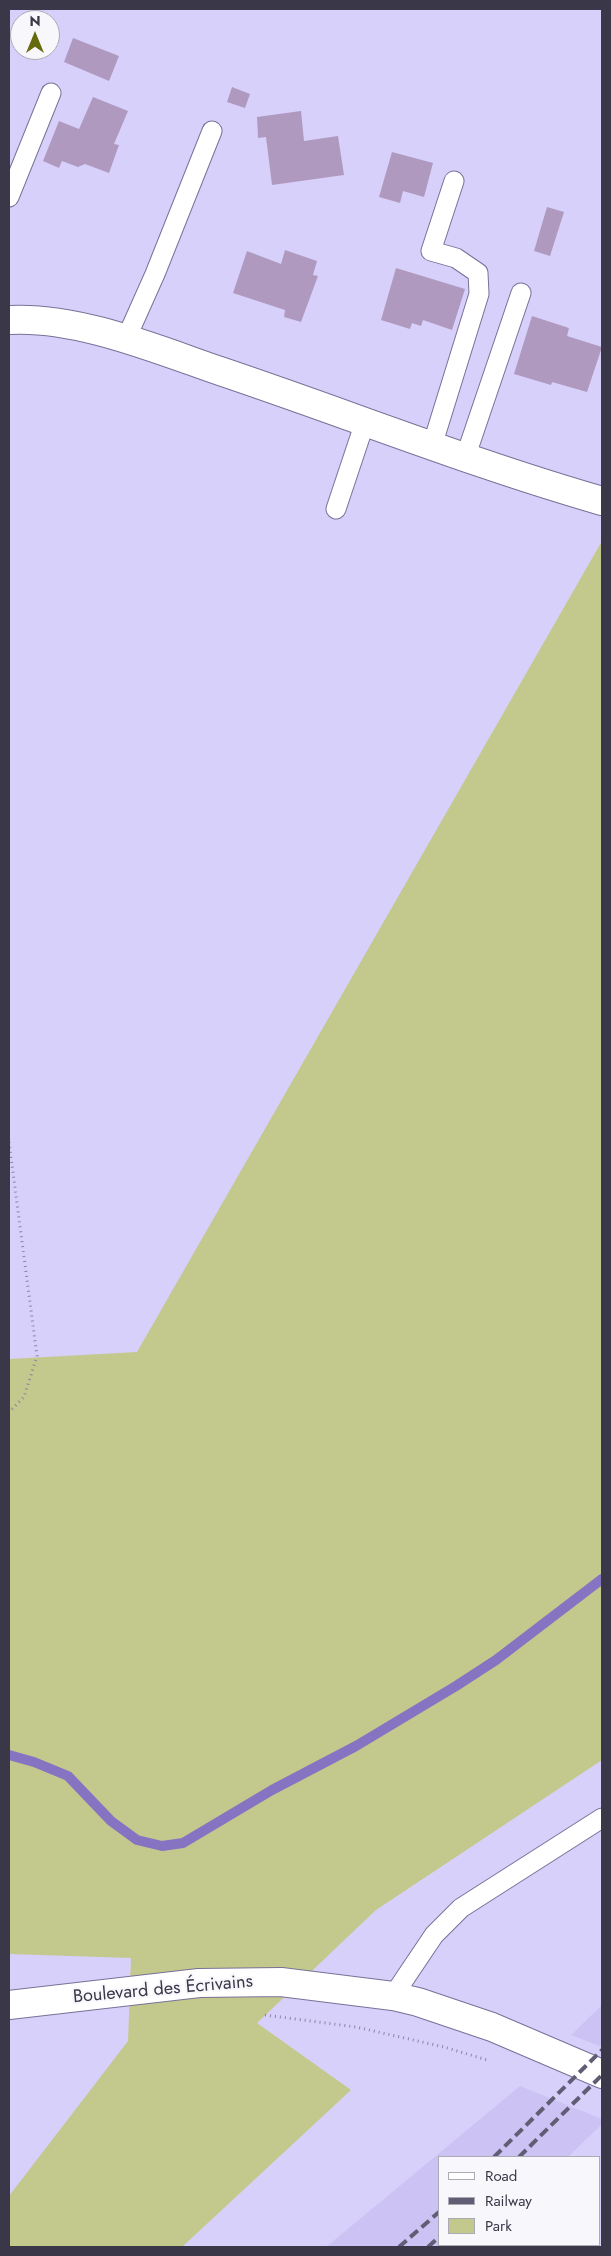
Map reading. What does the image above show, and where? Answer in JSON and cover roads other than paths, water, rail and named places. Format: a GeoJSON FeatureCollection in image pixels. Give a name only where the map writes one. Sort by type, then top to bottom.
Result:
{"type":"FeatureCollection","features":[{"type":"Feature","properties":{"kind":"street"},"geometry":{"type":"LineString","coordinates":[[9,320],[28,319],[68,325],[126,339],[465,458],[602,501]]}},
{"type":"Feature","properties":{"kind":"street","name":"Boulevard des Écrivains"},"geometry":{"type":"LineString","coordinates":[[9,2004],[208,1983],[281,1982],[393,1996],[492,2027],[602,2074]]}},
{"type":"Feature","properties":{"kind":"lane"},"geometry":{"type":"LineString","coordinates":[[9,197],[51,93]]}},
{"type":"Feature","properties":{"kind":"lane"},"geometry":{"type":"LineString","coordinates":[[126,339],[155,274],[212,131]]}},
{"type":"Feature","properties":{"kind":"lane"},"geometry":{"type":"LineString","coordinates":[[432,446],[479,294],[478,273],[456,258],[431,251],[454,181]]}},
{"type":"Feature","properties":{"kind":"lane"},"geometry":{"type":"LineString","coordinates":[[465,458],[521,293]]}},
{"type":"Feature","properties":{"kind":"lane"},"geometry":{"type":"LineString","coordinates":[[336,509],[365,422]]}},
{"type":"Feature","properties":{"kind":"lane"},"geometry":{"type":"LineString","coordinates":[[393,1996],[434,1935],[461,1908],[602,1818]]}},
{"type":"Feature","properties":{"kind":"waterway"},"geometry":{"type":"LineString","coordinates":[[9,1755],[34,1762],[68,1776],[111,1821],[137,1840],[162,1846],[183,1843],[272,1790],[356,1746],[456,1686],[496,1660],[602,1579]]}},
{"type":"Feature","properties":{"kind":"railway"},"geometry":{"type":"LineString","coordinates":[[495,2156],[602,2050]]}},
{"type":"Feature","properties":{"kind":"railway"},"geometry":{"type":"LineString","coordinates":[[520,2156],[602,2075]]}},
{"type":"Feature","properties":{"kind":"railway"},"geometry":{"type":"LineString","coordinates":[[399,2247],[438,2213]]}},
{"type":"Feature","properties":{"kind":"railway"},"geometry":{"type":"LineString","coordinates":[[428,2247],[438,2238]]}}]}
